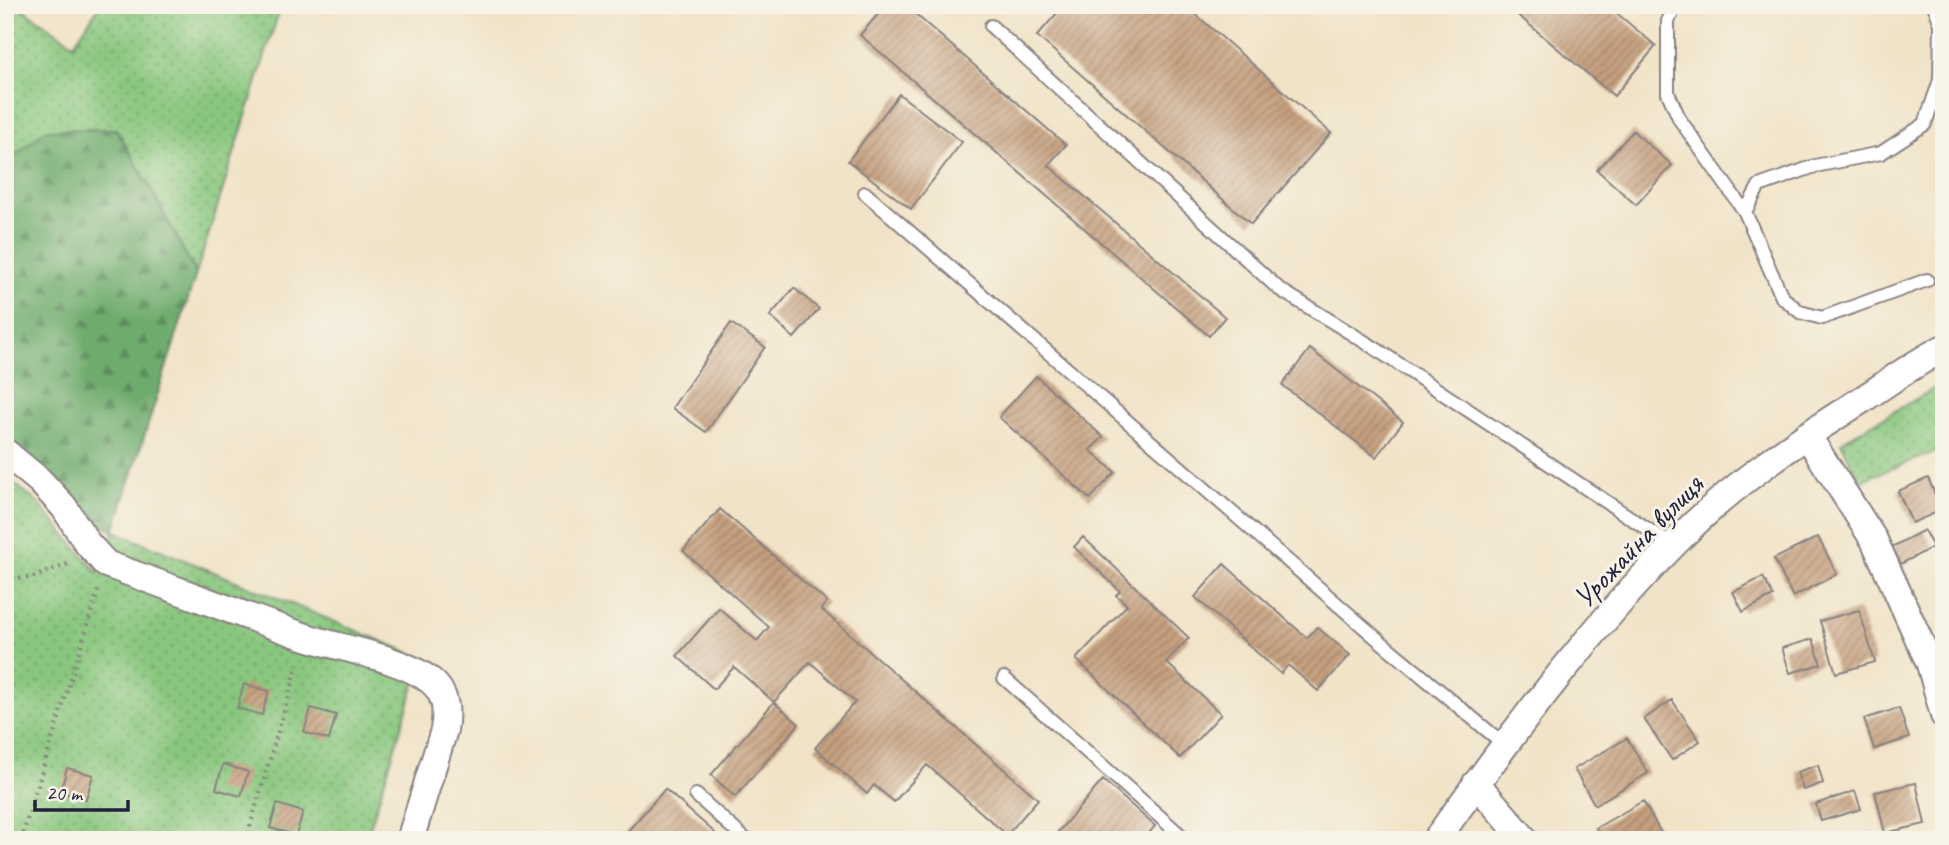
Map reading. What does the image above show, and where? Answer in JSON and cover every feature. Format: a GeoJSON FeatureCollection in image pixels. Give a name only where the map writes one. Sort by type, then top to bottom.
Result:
{"type":"FeatureCollection","features":[{"type":"Feature","properties":{"kind":"street","name":"Урожайна вулиця"},"geometry":{"type":"LineString","coordinates":[[1436,840],[1476,783],[1561,674],[1673,546],[1746,480],[1807,435],[1944,348]]}},
{"type":"Feature","properties":{"kind":"street"},"geometry":{"type":"LineString","coordinates":[[1807,435],[1874,540],[1930,664],[1944,715]]}},
{"type":"Feature","properties":{"kind":"street"},"geometry":{"type":"LineString","coordinates":[[5,452],[40,481],[64,507],[87,542],[106,564],[306,637],[413,669],[434,683],[444,698],[447,713],[410,840]]}},
{"type":"Feature","properties":{"kind":"street"},"geometry":{"type":"LineString","coordinates":[[1476,783],[1525,840]]}},
{"type":"Feature","properties":{"kind":"lane"},"geometry":{"type":"LineString","coordinates":[[1676,5],[1668,21],[1668,93],[1680,120],[1745,212],[1782,297],[1800,312],[1822,318],[1927,280]]}},
{"type":"Feature","properties":{"kind":"lane"},"geometry":{"type":"LineString","coordinates":[[1745,212],[1759,186],[1815,166],[1881,153],[1925,124],[1940,80],[1941,24],[1934,5]]}},
{"type":"Feature","properties":{"kind":"lane"},"geometry":{"type":"LineString","coordinates":[[991,26],[1279,289],[1373,347],[1673,546]]}},
{"type":"Feature","properties":{"kind":"lane"},"geometry":{"type":"LineString","coordinates":[[865,192],[1374,636],[1506,746]]}},
{"type":"Feature","properties":{"kind":"lane"},"geometry":{"type":"LineString","coordinates":[[1004,678],[1186,840]]}},
{"type":"Feature","properties":{"kind":"lane"},"geometry":{"type":"LineString","coordinates":[[696,795],[746,840]]}},
{"type":"Feature","properties":{"kind":"path"},"geometry":{"type":"LineString","coordinates":[[5,579],[31,578],[68,564],[87,542]]}},
{"type":"Feature","properties":{"kind":"path"},"geometry":{"type":"LineString","coordinates":[[20,840],[106,564]]}},
{"type":"Feature","properties":{"kind":"path"},"geometry":{"type":"LineString","coordinates":[[246,840],[306,637]]}},
{"type":"Feature","properties":{"kind":"green space"},"geometry":{"type":"Polygon","coordinates":[[[5,5],[17,5],[74,44],[100,5],[281,5],[196,274],[116,129],[46,130],[5,164],[5,5]]]}},
{"type":"Feature","properties":{"kind":"green space"},"geometry":{"type":"Polygon","coordinates":[[[116,129],[196,274],[114,531],[83,513],[61,484],[5,437],[5,164],[45,130],[116,129]]]}},
{"type":"Feature","properties":{"kind":"green space"},"geometry":{"type":"Polygon","coordinates":[[[1944,383],[1944,449],[1859,481],[1841,442],[1944,383]]]}},
{"type":"Feature","properties":{"kind":"green space"},"geometry":{"type":"Polygon","coordinates":[[[5,476],[37,502],[98,573],[114,531],[423,658],[366,840],[5,840],[5,476]]]}},
{"type":"Feature","properties":{"kind":"building"},"geometry":{"type":"Polygon","coordinates":[[[886,5],[905,5],[1066,145],[1048,165],[1225,317],[1209,336],[860,35],[886,5]]]}},
{"type":"Feature","properties":{"kind":"building"},"geometry":{"type":"Polygon","coordinates":[[[1064,5],[1185,5],[1331,133],[1251,224],[1037,36],[1064,5]]]}},
{"type":"Feature","properties":{"kind":"building"},"geometry":{"type":"Polygon","coordinates":[[[1506,5],[1607,5],[1656,46],[1614,96],[1506,5]]]}},
{"type":"Feature","properties":{"kind":"building"},"geometry":{"type":"Polygon","coordinates":[[[899,94],[962,142],[911,209],[848,161],[899,94]]]}},
{"type":"Feature","properties":{"kind":"building"},"geometry":{"type":"Polygon","coordinates":[[[1633,131],[1672,165],[1636,205],[1597,170],[1633,131]]]}},
{"type":"Feature","properties":{"kind":"building"},"geometry":{"type":"Polygon","coordinates":[[[794,288],[819,309],[794,338],[770,316],[794,288]]]}},
{"type":"Feature","properties":{"kind":"building"},"geometry":{"type":"Polygon","coordinates":[[[731,323],[765,347],[706,432],[672,408],[731,323]]]}},
{"type":"Feature","properties":{"kind":"building"},"geometry":{"type":"Polygon","coordinates":[[[1310,349],[1403,422],[1376,457],[1282,385],[1310,349]]]}},
{"type":"Feature","properties":{"kind":"building"},"geometry":{"type":"Polygon","coordinates":[[[1036,376],[1103,437],[1090,450],[1115,472],[1090,499],[999,417],[1036,376]]]}},
{"type":"Feature","properties":{"kind":"building"},"geometry":{"type":"Polygon","coordinates":[[[1928,478],[1942,510],[1912,523],[1898,491],[1928,478]]]}},
{"type":"Feature","properties":{"kind":"building"},"geometry":{"type":"Polygon","coordinates":[[[720,509],[827,602],[821,609],[1038,799],[1007,835],[927,765],[894,802],[874,785],[867,794],[815,748],[855,702],[810,662],[774,702],[734,667],[714,689],[677,656],[719,608],[757,641],[769,627],[683,551],[720,509]]]}},
{"type":"Feature","properties":{"kind":"building"},"geometry":{"type":"Polygon","coordinates":[[[1924,530],[1933,547],[1901,564],[1892,547],[1924,530]]]}},
{"type":"Feature","properties":{"kind":"building"},"geometry":{"type":"Polygon","coordinates":[[[1083,537],[1189,638],[1166,662],[1221,714],[1180,758],[1076,659],[1127,605],[1116,595],[1120,591],[1074,547],[1083,537]]]}},
{"type":"Feature","properties":{"kind":"building"},"geometry":{"type":"Polygon","coordinates":[[[1818,537],[1837,574],[1793,597],[1774,559],[1818,537]]]}},
{"type":"Feature","properties":{"kind":"building"},"geometry":{"type":"Polygon","coordinates":[[[1224,564],[1307,638],[1317,627],[1350,655],[1318,691],[1288,665],[1281,674],[1195,597],[1224,564]]]}},
{"type":"Feature","properties":{"kind":"building"},"geometry":{"type":"Polygon","coordinates":[[[1763,577],[1773,596],[1743,612],[1733,592],[1763,577]]]}},
{"type":"Feature","properties":{"kind":"building"},"geometry":{"type":"Polygon","coordinates":[[[1859,610],[1875,662],[1836,673],[1820,621],[1859,610]]]}},
{"type":"Feature","properties":{"kind":"building"},"geometry":{"type":"Polygon","coordinates":[[[1813,639],[1821,664],[1790,673],[1782,648],[1813,639]]]}},
{"type":"Feature","properties":{"kind":"building"},"geometry":{"type":"Polygon","coordinates":[[[244,684],[269,691],[262,715],[237,708],[244,684]]]}},
{"type":"Feature","properties":{"kind":"building"},"geometry":{"type":"Polygon","coordinates":[[[1672,700],[1700,741],[1672,760],[1644,719],[1672,700]]]}},
{"type":"Feature","properties":{"kind":"building"},"geometry":{"type":"Polygon","coordinates":[[[774,702],[799,724],[735,797],[711,775],[774,702]]]}},
{"type":"Feature","properties":{"kind":"building"},"geometry":{"type":"Polygon","coordinates":[[[311,708],[336,715],[329,740],[304,732],[311,708]]]}},
{"type":"Feature","properties":{"kind":"building"},"geometry":{"type":"Polygon","coordinates":[[[1899,708],[1909,738],[1874,749],[1864,719],[1899,708]]]}},
{"type":"Feature","properties":{"kind":"building"},"geometry":{"type":"Polygon","coordinates":[[[1627,738],[1648,773],[1595,805],[1574,769],[1627,738]]]}},
{"type":"Feature","properties":{"kind":"building"},"geometry":{"type":"Polygon","coordinates":[[[223,764],[248,772],[241,796],[216,789],[223,764]]]}},
{"type":"Feature","properties":{"kind":"building"},"geometry":{"type":"Polygon","coordinates":[[[1818,765],[1823,783],[1803,790],[1797,772],[1818,765]]]}},
{"type":"Feature","properties":{"kind":"building"},"geometry":{"type":"Polygon","coordinates":[[[67,768],[93,775],[86,799],[60,792],[67,768]]]}},
{"type":"Feature","properties":{"kind":"building"},"geometry":{"type":"Polygon","coordinates":[[[1103,780],[1155,826],[1143,840],[1051,840],[1103,780]]]}},
{"type":"Feature","properties":{"kind":"building"},"geometry":{"type":"Polygon","coordinates":[[[1916,783],[1925,824],[1885,833],[1875,792],[1916,783]]]}},
{"type":"Feature","properties":{"kind":"building"},"geometry":{"type":"Polygon","coordinates":[[[665,789],[723,840],[633,840],[626,833],[665,789]]]}},
{"type":"Feature","properties":{"kind":"building"},"geometry":{"type":"Polygon","coordinates":[[[1855,791],[1861,809],[1821,821],[1816,804],[1855,791]]]}},
{"type":"Feature","properties":{"kind":"building"},"geometry":{"type":"Polygon","coordinates":[[[1643,801],[1665,840],[1603,840],[1596,828],[1643,801]]]}},
{"type":"Feature","properties":{"kind":"building"},"geometry":{"type":"Polygon","coordinates":[[[277,804],[303,812],[296,835],[270,828],[277,804]]]}}]}
